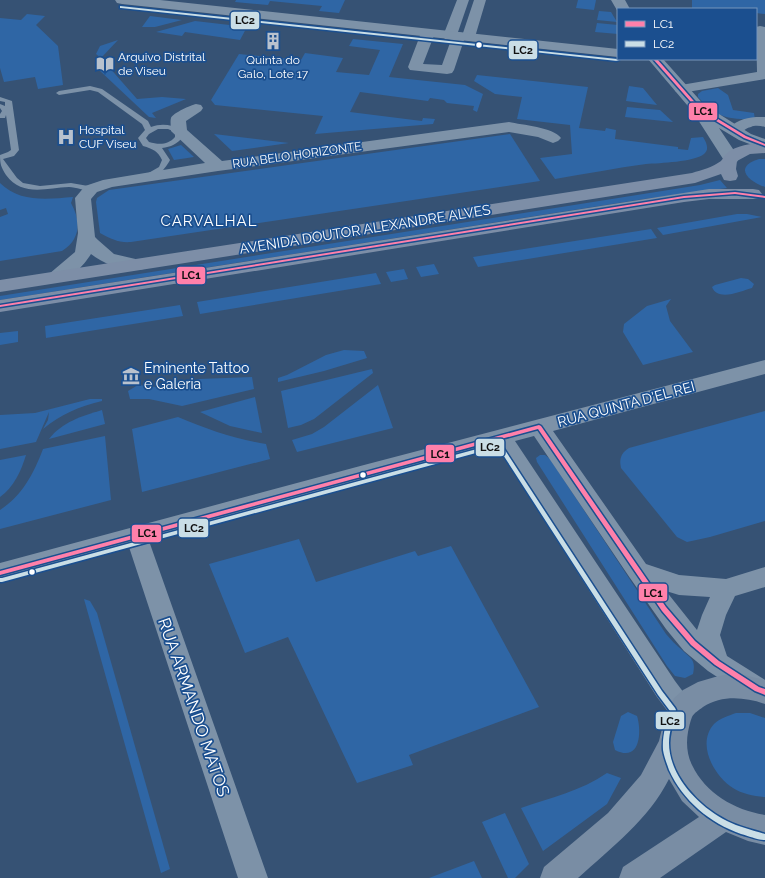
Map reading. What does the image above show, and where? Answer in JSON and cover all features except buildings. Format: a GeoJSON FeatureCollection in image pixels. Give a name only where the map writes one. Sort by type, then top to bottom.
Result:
{"type":"FeatureCollection","features":[{"type":"Feature","properties":{"kind":"main road","name":"AVENIDA DOUTOR ALEXANDRE ALVES"},"geometry":{"type":"LineString","coordinates":[[0,286],[695,178],[713,172],[729,161],[738,152],[749,149],[765,148]]}},
{"type":"Feature","properties":{"kind":"main road"},"geometry":{"type":"LineString","coordinates":[[729,161],[727,172],[732,180],[741,188],[759,196]]}},
{"type":"Feature","properties":{"kind":"main road","name":"AVENIDA DOUTOR ALEXANDRE ALVES"},"geometry":{"type":"LineString","coordinates":[[0,306],[684,197],[709,194],[759,196]]}},
{"type":"Feature","properties":{"kind":"main road"},"geometry":{"type":"LineString","coordinates":[[555,878],[618,823],[651,785],[673,743],[681,709],[698,695],[715,688],[735,686],[761,691]]}},
{"type":"Feature","properties":{"kind":"main road"},"geometry":{"type":"LineString","coordinates":[[673,743],[677,764],[687,784],[703,803],[750,828]]}},
{"type":"Feature","properties":{"kind":"main road"},"geometry":{"type":"LineString","coordinates":[[634,878],[652,864],[750,828]]}},
{"type":"Feature","properties":{"kind":"street"},"geometry":{"type":"LineString","coordinates":[[122,0],[617,53]]}},
{"type":"Feature","properties":{"kind":"street"},"geometry":{"type":"LineString","coordinates":[[459,36],[463,0]]}},
{"type":"Feature","properties":{"kind":"street"},"geometry":{"type":"LineString","coordinates":[[428,33],[415,67],[447,70],[459,36],[480,0]]}},
{"type":"Feature","properties":{"kind":"street"},"geometry":{"type":"LineString","coordinates":[[681,89],[765,75],[760,30],[765,31]]}},
{"type":"Feature","properties":{"kind":"street"},"geometry":{"type":"LineString","coordinates":[[656,60],[699,109],[729,161]]}},
{"type":"Feature","properties":{"kind":"street"},"geometry":{"type":"LineString","coordinates":[[196,108],[178,119],[179,130],[218,166]]}},
{"type":"Feature","properties":{"kind":"street"},"geometry":{"type":"LineString","coordinates":[[699,109],[735,131],[765,145]]}},
{"type":"Feature","properties":{"kind":"street"},"geometry":{"type":"LineString","coordinates":[[735,131],[742,124],[748,122],[765,122]]}},
{"type":"Feature","properties":{"kind":"street","name":"RUA BELO HORIZONTE"},"geometry":{"type":"LineString","coordinates":[[91,189],[109,183],[218,166],[508,127],[542,133],[553,138]]}},
{"type":"Feature","properties":{"kind":"street"},"geometry":{"type":"LineString","coordinates":[[56,278],[69,268],[84,252],[86,237],[83,198],[91,189]]}},
{"type":"Feature","properties":{"kind":"street"},"geometry":{"type":"LineString","coordinates":[[86,237],[104,256],[118,262],[138,265]]}},
{"type":"Feature","properties":{"kind":"street","name":"RUA QUINTA D'EL REI"},"geometry":{"type":"LineString","coordinates":[[0,572],[765,367]]}},
{"type":"Feature","properties":{"kind":"street"},"geometry":{"type":"LineString","coordinates":[[539,427],[664,608],[693,643],[717,663],[761,691]]}},
{"type":"Feature","properties":{"kind":"street"},"geometry":{"type":"LineString","coordinates":[[502,437],[666,689],[681,709]]}},
{"type":"Feature","properties":{"kind":"street","name":"RUA ARMANDO MATOS"},"geometry":{"type":"LineString","coordinates":[[136,536],[252,878]]}},
{"type":"Feature","properties":{"kind":"street"},"geometry":{"type":"LineString","coordinates":[[638,571],[679,585],[726,589],[765,576]]}},
{"type":"Feature","properties":{"kind":"street"},"geometry":{"type":"LineString","coordinates":[[717,663],[708,635],[714,615],[726,589]]}},
{"type":"Feature","properties":{"kind":"lane"},"geometry":{"type":"LineString","coordinates":[[59,93],[90,88],[100,90],[145,124],[148,128]]}},
{"type":"Feature","properties":{"kind":"lane"},"geometry":{"type":"LineString","coordinates":[[0,99],[8,101],[12,121],[14,150],[11,174]]}},
{"type":"Feature","properties":{"kind":"lane"},"geometry":{"type":"LineString","coordinates":[[0,106],[5,108],[6,111],[1,116]]}},
{"type":"Feature","properties":{"kind":"lane"},"geometry":{"type":"LineString","coordinates":[[1,116],[10,118],[12,121]]}},
{"type":"Feature","properties":{"kind":"lane"},"geometry":{"type":"LineString","coordinates":[[148,128],[164,127],[179,130],[179,138],[173,143],[156,147]]}},
{"type":"Feature","properties":{"kind":"lane"},"geometry":{"type":"LineString","coordinates":[[147,177],[162,168],[166,160],[162,152],[156,147],[146,144],[142,138],[148,128]]}},
{"type":"Feature","properties":{"kind":"lane"},"geometry":{"type":"LineString","coordinates":[[0,157],[9,155],[14,150]]}},
{"type":"Feature","properties":{"kind":"lane"},"geometry":{"type":"LineString","coordinates":[[0,160],[21,185],[40,188],[71,185],[91,189]]}},
{"type":"Feature","properties":{"kind":"shaded area"},"geometry":{"type":"Polygon","coordinates":[[[236,0],[345,0],[339,13],[319,11],[322,6],[270,1],[268,5],[235,2],[236,0]]]}},
{"type":"Feature","properties":{"kind":"shaded area"},"geometry":{"type":"Polygon","coordinates":[[[578,0],[596,0],[594,10],[576,8],[578,0]]]}},
{"type":"Feature","properties":{"kind":"shaded area"},"geometry":{"type":"Polygon","coordinates":[[[692,0],[765,0],[765,14],[757,13],[757,8],[692,8],[692,0]]]}},
{"type":"Feature","properties":{"kind":"shaded area"},"geometry":{"type":"Polygon","coordinates":[[[599,11],[611,12],[617,22],[597,20],[599,11]]]}},
{"type":"Feature","properties":{"kind":"shaded area"},"geometry":{"type":"Polygon","coordinates":[[[27,14],[45,16],[36,25],[58,46],[63,85],[38,89],[35,77],[4,82],[0,68],[0,18],[21,20],[27,14]]]}},
{"type":"Feature","properties":{"kind":"shaded area"},"geometry":{"type":"Polygon","coordinates":[[[150,16],[182,20],[155,27],[142,27],[150,16]]]}},
{"type":"Feature","properties":{"kind":"shaded area"},"geometry":{"type":"Polygon","coordinates":[[[195,21],[247,27],[240,40],[185,32],[182,36],[156,32],[195,21]]]}},
{"type":"Feature","properties":{"kind":"shaded area"},"geometry":{"type":"Polygon","coordinates":[[[597,23],[617,25],[617,34],[595,32],[597,23]]]}},
{"type":"Feature","properties":{"kind":"shaded area"},"geometry":{"type":"Polygon","coordinates":[[[353,39],[403,44],[389,77],[465,85],[483,94],[477,112],[473,110],[474,106],[447,103],[444,100],[430,98],[428,101],[360,92],[350,112],[422,121],[423,118],[435,119],[433,124],[315,134],[323,116],[215,105],[211,100],[239,54],[301,60],[305,53],[343,58],[336,72],[369,75],[380,50],[349,46],[353,39]]]}},
{"type":"Feature","properties":{"kind":"shaded area"},"geometry":{"type":"Polygon","coordinates":[[[118,40],[101,58],[96,54],[100,46],[118,40]]]}},
{"type":"Feature","properties":{"kind":"shaded area"},"geometry":{"type":"Polygon","coordinates":[[[108,66],[137,99],[162,97],[186,99],[152,113],[156,118],[149,117],[98,69],[108,66]]]}},
{"type":"Feature","properties":{"kind":"shaded area"},"geometry":{"type":"Polygon","coordinates":[[[477,75],[588,87],[579,128],[605,131],[606,128],[616,130],[615,139],[678,147],[678,149],[688,150],[691,138],[703,137],[707,150],[704,154],[693,159],[668,163],[646,164],[555,179],[540,158],[572,154],[570,125],[517,119],[522,97],[495,94],[474,81],[477,75]]]}},
{"type":"Feature","properties":{"kind":"shaded area"},"geometry":{"type":"Polygon","coordinates":[[[629,86],[643,88],[657,105],[626,101],[629,86]]]}},
{"type":"Feature","properties":{"kind":"shaded area"},"geometry":{"type":"Polygon","coordinates":[[[718,88],[728,95],[733,110],[754,113],[755,120],[737,119],[723,116],[711,110],[698,97],[698,94],[702,91],[718,88]]]}},
{"type":"Feature","properties":{"kind":"shaded area"},"geometry":{"type":"Polygon","coordinates":[[[627,107],[660,110],[673,122],[625,117],[627,107]]]}},
{"type":"Feature","properties":{"kind":"shaded area"},"geometry":{"type":"Polygon","coordinates":[[[214,134],[289,143],[232,151],[214,134]]]}},
{"type":"Feature","properties":{"kind":"shaded area"},"geometry":{"type":"Polygon","coordinates":[[[510,134],[540,181],[131,242],[115,240],[100,233],[96,202],[97,198],[109,190],[510,134]]]}},
{"type":"Feature","properties":{"kind":"shaded area"},"geometry":{"type":"Polygon","coordinates":[[[181,145],[194,157],[174,160],[168,149],[181,145]]]}},
{"type":"Feature","properties":{"kind":"shaded area"},"geometry":{"type":"Polygon","coordinates":[[[759,159],[765,159],[765,187],[749,178],[745,170],[751,162],[759,159]]]}},
{"type":"Feature","properties":{"kind":"shaded area"},"geometry":{"type":"Polygon","coordinates":[[[720,180],[727,188],[644,199],[0,300],[0,296],[700,185],[720,180]]]}},
{"type":"Feature","properties":{"kind":"shaded area"},"geometry":{"type":"Polygon","coordinates":[[[0,183],[16,194],[25,197],[44,199],[73,197],[71,203],[78,223],[76,235],[73,241],[62,251],[0,261],[0,217],[8,214],[6,208],[0,210],[0,183]]]}},
{"type":"Feature","properties":{"kind":"shaded area"},"geometry":{"type":"Polygon","coordinates":[[[737,214],[762,217],[663,235],[657,228],[737,214]]]}},
{"type":"Feature","properties":{"kind":"shaded area"},"geometry":{"type":"Polygon","coordinates":[[[651,229],[657,238],[478,267],[473,257],[651,229]]]}},
{"type":"Feature","properties":{"kind":"shaded area"},"geometry":{"type":"Polygon","coordinates":[[[434,264],[439,274],[421,277],[416,267],[434,264]]]}},
{"type":"Feature","properties":{"kind":"shaded area"},"geometry":{"type":"Polygon","coordinates":[[[404,269],[408,279],[391,282],[386,272],[404,269]]]}},
{"type":"Feature","properties":{"kind":"shaded area"},"geometry":{"type":"Polygon","coordinates":[[[376,273],[381,284],[200,314],[197,302],[376,273]]]}},
{"type":"Feature","properties":{"kind":"shaded area"},"geometry":{"type":"Polygon","coordinates":[[[741,278],[748,279],[754,284],[752,288],[724,295],[719,294],[712,287],[715,285],[741,278]]]}},
{"type":"Feature","properties":{"kind":"shaded area"},"geometry":{"type":"Polygon","coordinates":[[[671,299],[666,306],[670,321],[693,352],[643,365],[623,332],[624,324],[647,306],[671,299]]]}},
{"type":"Feature","properties":{"kind":"shaded area"},"geometry":{"type":"Polygon","coordinates":[[[180,305],[183,316],[46,338],[45,326],[180,305]]]}},
{"type":"Feature","properties":{"kind":"shaded area"},"geometry":{"type":"Polygon","coordinates":[[[18,331],[18,342],[0,345],[0,333],[18,331]]]}},
{"type":"Feature","properties":{"kind":"shaded area"},"geometry":{"type":"Polygon","coordinates":[[[344,350],[364,351],[367,358],[324,371],[278,382],[278,378],[326,355],[344,350]]]}},
{"type":"Feature","properties":{"kind":"shaded area"},"geometry":{"type":"Polygon","coordinates":[[[372,369],[373,373],[314,419],[301,425],[288,428],[281,391],[372,369]]]}},
{"type":"Feature","properties":{"kind":"shaded area"},"geometry":{"type":"Polygon","coordinates":[[[252,377],[254,389],[182,406],[149,399],[130,399],[128,391],[138,385],[165,388],[199,379],[252,377]]]}},
{"type":"Feature","properties":{"kind":"shaded area"},"geometry":{"type":"Polygon","coordinates":[[[378,385],[393,428],[297,452],[292,440],[312,434],[324,427],[378,385]]]}},
{"type":"Feature","properties":{"kind":"shaded area"},"geometry":{"type":"Polygon","coordinates":[[[255,397],[262,433],[230,426],[200,412],[255,397]]]}},
{"type":"Feature","properties":{"kind":"shaded area"},"geometry":{"type":"Polygon","coordinates":[[[90,399],[102,399],[102,401],[70,412],[56,419],[43,429],[48,420],[49,412],[36,442],[0,449],[0,415],[35,413],[90,399]]]}},
{"type":"Feature","properties":{"kind":"shaded area"},"geometry":{"type":"Polygon","coordinates":[[[102,410],[105,424],[49,439],[60,428],[73,420],[102,410]]]}},
{"type":"Feature","properties":{"kind":"shaded area"},"geometry":{"type":"Polygon","coordinates":[[[765,411],[765,521],[687,542],[677,537],[621,468],[621,456],[629,448],[765,411]]]}},
{"type":"Feature","properties":{"kind":"shaded area"},"geometry":{"type":"Polygon","coordinates":[[[178,417],[221,433],[266,444],[270,459],[142,492],[132,429],[178,417]]]}},
{"type":"Feature","properties":{"kind":"shaded area"},"geometry":{"type":"Polygon","coordinates":[[[105,436],[111,500],[0,529],[0,510],[21,491],[36,467],[43,449],[105,436]]]}},
{"type":"Feature","properties":{"kind":"shaded area"},"geometry":{"type":"Polygon","coordinates":[[[26,455],[16,478],[5,493],[0,497],[0,460],[26,455]]]}},
{"type":"Feature","properties":{"kind":"shaded area"},"geometry":{"type":"Polygon","coordinates":[[[540,455],[545,455],[550,459],[666,634],[692,660],[694,665],[693,674],[685,678],[675,676],[667,666],[537,462],[536,458],[540,455]]]}},
{"type":"Feature","properties":{"kind":"shaded area"},"geometry":{"type":"Polygon","coordinates":[[[299,539],[316,582],[415,551],[418,556],[451,546],[539,707],[409,755],[413,765],[357,783],[288,637],[245,653],[209,564],[299,539]]]}},
{"type":"Feature","properties":{"kind":"shaded area"},"geometry":{"type":"Polygon","coordinates":[[[84,599],[90,601],[97,613],[170,869],[161,873],[84,599]]]}},
{"type":"Feature","properties":{"kind":"shaded area"},"geometry":{"type":"Polygon","coordinates":[[[628,712],[637,716],[639,723],[639,737],[634,749],[630,752],[623,753],[615,750],[613,742],[621,716],[628,712]]]}},
{"type":"Feature","properties":{"kind":"shaded area"},"geometry":{"type":"Polygon","coordinates":[[[736,713],[750,713],[765,718],[765,797],[740,792],[733,788],[719,776],[710,759],[707,750],[709,732],[714,724],[719,720],[736,713]]]}},
{"type":"Feature","properties":{"kind":"shaded area"},"geometry":{"type":"Polygon","coordinates":[[[607,773],[621,778],[607,804],[543,851],[521,808],[587,785],[607,773]]]}},
{"type":"Feature","properties":{"kind":"shaded area"},"geometry":{"type":"Polygon","coordinates":[[[505,813],[529,864],[515,878],[508,878],[482,822],[505,813]]]}},
{"type":"Feature","properties":{"kind":"shaded area"},"geometry":{"type":"Polygon","coordinates":[[[474,861],[482,878],[429,878],[474,861]]]}},
{"type":"Feature","properties":{"kind":"transit line","name":"LC2"},"geometry":{"type":"LineString","coordinates":[[121,7],[617,60]]}},
{"type":"Feature","properties":{"kind":"transit line","name":"LC1"},"geometry":{"type":"LineString","coordinates":[[656,60],[699,109],[745,137],[765,145]]}},
{"type":"Feature","properties":{"kind":"transit line","name":"LC1"},"geometry":{"type":"LineString","coordinates":[[0,306],[684,197],[735,193],[765,197]]}},
{"type":"Feature","properties":{"kind":"transit line","name":"LC1"},"geometry":{"type":"LineString","coordinates":[[0,573],[539,427],[664,609],[693,643],[717,663],[757,689],[765,692]]}},
{"type":"Feature","properties":{"kind":"transit line","name":"LC2"},"geometry":{"type":"LineString","coordinates":[[2,580],[499,445],[660,693],[673,710],[668,727],[666,744],[667,753],[673,771],[685,791],[703,810],[725,824],[750,834],[764,837]]}},
{"type":"Feature","properties":{"kind":"place","name":"Quinta do Galo, Lote 17"},"geometry":{"type":"Point","coordinates":[273,41]}},
{"type":"Feature","properties":{"kind":"place","name":"Arquivo Distrital de Viseu"},"geometry":{"type":"Point","coordinates":[105,64]}},
{"type":"Feature","properties":{"kind":"place","name":"Hospital CUF Viseu"},"geometry":{"type":"Point","coordinates":[66,137]}},
{"type":"Feature","properties":{"kind":"place","name":"Eminente Tattoo e Galeria"},"geometry":{"type":"Point","coordinates":[131,376]}},
{"type":"Feature","properties":{"kind":"district","name":"CARVALHAL"},"geometry":{"type":"Point","coordinates":[209,221]}}]}
